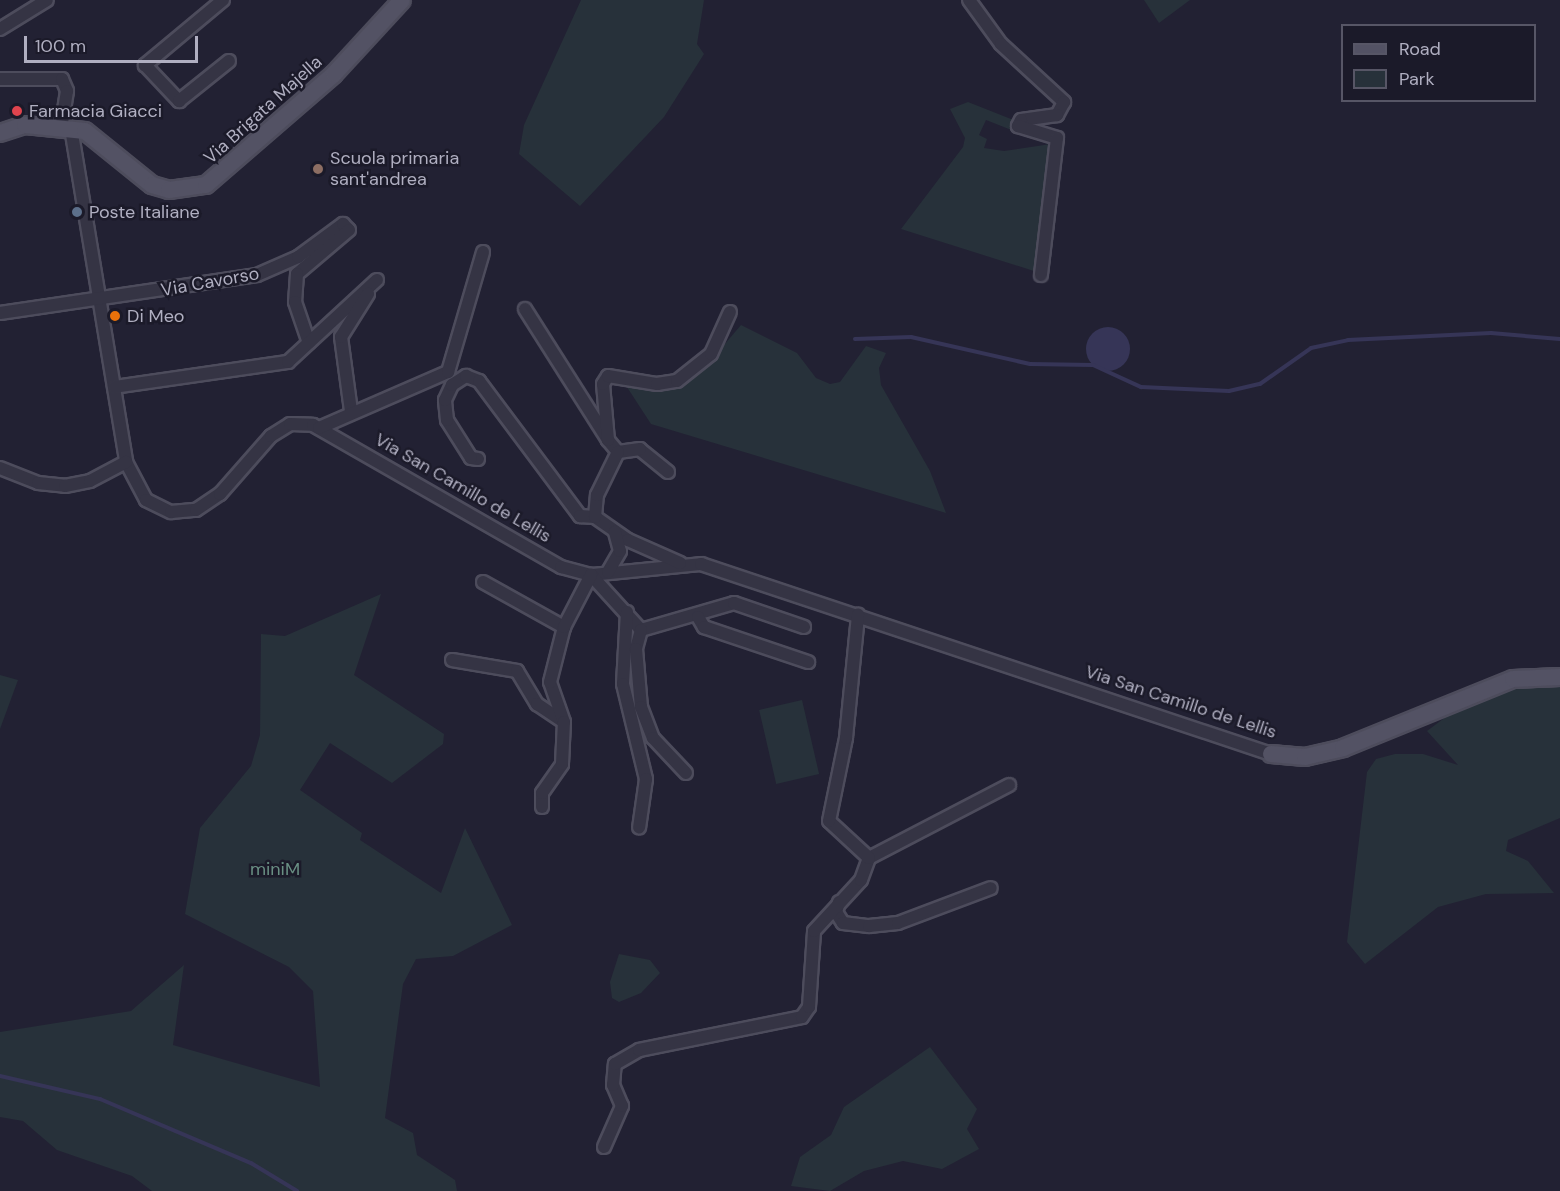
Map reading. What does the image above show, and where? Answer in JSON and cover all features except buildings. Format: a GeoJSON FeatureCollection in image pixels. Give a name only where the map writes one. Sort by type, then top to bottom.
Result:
{"type":"FeatureCollection","features":[{"type":"Feature","properties":{"kind":"main road","name":"Via Brigata Majella"},"geometry":{"type":"LineString","coordinates":[[0,133],[26,125],[66,128],[98,138],[152,185],[180,190],[206,185],[334,74],[402,0]]}},
{"type":"Feature","properties":{"kind":"main road","name":"Via San Camillo de Lellis"},"geometry":{"type":"LineString","coordinates":[[1271,754],[1305,757],[1343,748],[1513,679],[1560,677]]}},
{"type":"Feature","properties":{"kind":"street"},"geometry":{"type":"LineString","coordinates":[[0,29],[47,0]]}},
{"type":"Feature","properties":{"kind":"street"},"geometry":{"type":"LineString","coordinates":[[223,0],[145,65],[179,101],[229,61]]}},
{"type":"Feature","properties":{"kind":"street"},"geometry":{"type":"LineString","coordinates":[[969,0],[1001,44],[1064,102],[1058,115],[1021,120],[1018,126],[1057,138],[1041,275]]}},
{"type":"Feature","properties":{"kind":"street","name":"Via San Camillo de Lellis"},"geometry":{"type":"LineString","coordinates":[[0,79],[62,79],[67,91],[66,128],[100,301],[126,462],[146,500],[171,512],[196,510],[220,494],[271,436],[290,424],[319,428],[561,567],[591,575],[634,568],[700,564],[1271,754]]}},
{"type":"Feature","properties":{"kind":"street","name":"Via Cavorso"},"geometry":{"type":"LineString","coordinates":[[0,313],[100,301],[257,275],[298,257],[343,224],[349,230],[297,274],[295,302],[309,343]]}},
{"type":"Feature","properties":{"kind":"street"},"geometry":{"type":"LineString","coordinates":[[319,428],[351,411],[448,372],[483,252]]}},
{"type":"Feature","properties":{"kind":"street"},"geometry":{"type":"LineString","coordinates":[[114,387],[271,367],[288,362],[374,282],[341,337],[351,411]]}},
{"type":"Feature","properties":{"kind":"street"},"geometry":{"type":"LineString","coordinates":[[525,309],[608,440],[618,452]]}},
{"type":"Feature","properties":{"kind":"street"},"geometry":{"type":"LineString","coordinates":[[608,440],[603,384],[608,376],[676,381],[711,354],[730,312]]}},
{"type":"Feature","properties":{"kind":"street","name":"Via San Camillo de Lellis"},"geometry":{"type":"LineString","coordinates":[[478,459],[471,458],[447,420],[445,400],[453,385],[466,376],[479,381],[580,516],[595,518],[628,540],[683,565]]}},
{"type":"Feature","properties":{"kind":"street"},"geometry":{"type":"LineString","coordinates":[[618,452],[640,449],[668,472]]}},
{"type":"Feature","properties":{"kind":"street"},"geometry":{"type":"LineString","coordinates":[[595,518],[597,495],[618,452]]}},
{"type":"Feature","properties":{"kind":"street"},"geometry":{"type":"LineString","coordinates":[[0,468],[38,483],[65,486],[90,481],[126,462]]}},
{"type":"Feature","properties":{"kind":"street"},"geometry":{"type":"LineString","coordinates":[[615,532],[634,568]]}},
{"type":"Feature","properties":{"kind":"street"},"geometry":{"type":"LineString","coordinates":[[608,572],[621,551],[615,532]]}},
{"type":"Feature","properties":{"kind":"street"},"geometry":{"type":"LineString","coordinates":[[628,540],[634,568]]}},
{"type":"Feature","properties":{"kind":"street"},"geometry":{"type":"LineString","coordinates":[[542,807],[542,793],[561,764],[564,722],[550,682],[564,627],[591,575],[641,630]]}},
{"type":"Feature","properties":{"kind":"street"},"geometry":{"type":"LineString","coordinates":[[483,582],[564,627]]}},
{"type":"Feature","properties":{"kind":"street"},"geometry":{"type":"LineString","coordinates":[[641,630],[698,617],[735,603],[804,627]]}},
{"type":"Feature","properties":{"kind":"street"},"geometry":{"type":"LineString","coordinates":[[627,612],[623,684],[646,779],[639,828]]}},
{"type":"Feature","properties":{"kind":"street"},"geometry":{"type":"LineString","coordinates":[[858,615],[846,738],[829,821],[869,858]]}},
{"type":"Feature","properties":{"kind":"street"},"geometry":{"type":"LineString","coordinates":[[698,617],[704,627],[808,662]]}},
{"type":"Feature","properties":{"kind":"street"},"geometry":{"type":"LineString","coordinates":[[641,630],[636,649],[641,707],[652,738],[686,773]]}},
{"type":"Feature","properties":{"kind":"street"},"geometry":{"type":"LineString","coordinates":[[452,660],[517,671],[537,704],[564,722]]}},
{"type":"Feature","properties":{"kind":"street"},"geometry":{"type":"LineString","coordinates":[[604,1146],[622,1106],[613,1085],[615,1064],[639,1050],[802,1017],[809,1007],[814,931],[838,902],[861,880],[869,858],[1010,785]]}},
{"type":"Feature","properties":{"kind":"street"},"geometry":{"type":"LineString","coordinates":[[838,902],[836,912],[843,923],[869,926],[898,923],[991,888]]}},
{"type":"Feature","properties":{"kind":"green space"},"geometry":{"type":"Polygon","coordinates":[[[581,0],[704,0],[697,44],[704,54],[664,117],[580,206],[519,154],[524,125],[581,0]]]}},
{"type":"Feature","properties":{"kind":"green space"},"geometry":{"type":"Polygon","coordinates":[[[1144,0],[1190,0],[1159,23],[1144,0]]]}},
{"type":"Feature","properties":{"kind":"green space"},"geometry":{"type":"Polygon","coordinates":[[[968,102],[1016,121],[1014,131],[986,120],[979,135],[987,139],[984,148],[1004,151],[1051,144],[1037,272],[901,229],[963,147],[965,138],[950,109],[968,102]]]}},
{"type":"Feature","properties":{"kind":"green space"},"geometry":{"type":"Polygon","coordinates":[[[741,325],[797,353],[816,378],[830,384],[840,382],[866,346],[886,353],[879,368],[881,385],[930,471],[946,513],[651,424],[625,384],[662,389],[718,352],[741,325]]]}},
{"type":"Feature","properties":{"kind":"green space","name":"miniM"},"geometry":{"type":"Polygon","coordinates":[[[381,594],[354,675],[444,734],[443,744],[392,783],[330,743],[300,790],[362,833],[360,840],[441,893],[465,828],[512,925],[453,956],[416,959],[403,984],[385,1118],[413,1133],[417,1155],[455,1180],[457,1191],[152,1191],[132,1176],[57,1150],[23,1121],[0,1117],[0,1032],[131,1011],[184,965],[173,1045],[320,1087],[313,991],[289,967],[185,914],[200,828],[251,766],[260,735],[261,634],[285,636],[381,594]]]}},
{"type":"Feature","properties":{"kind":"green space"},"geometry":{"type":"Polygon","coordinates":[[[0,675],[18,680],[0,729],[0,675]]]}},
{"type":"Feature","properties":{"kind":"green space"},"geometry":{"type":"Polygon","coordinates":[[[1528,684],[1560,684],[1560,818],[1508,840],[1506,851],[1528,861],[1554,893],[1486,894],[1438,907],[1365,964],[1347,942],[1367,772],[1376,759],[1395,754],[1423,754],[1458,765],[1427,731],[1455,710],[1528,684]]]}},
{"type":"Feature","properties":{"kind":"green space"},"geometry":{"type":"Polygon","coordinates":[[[802,700],[819,774],[776,784],[759,710],[802,700]]]}},
{"type":"Feature","properties":{"kind":"green space"},"geometry":{"type":"Polygon","coordinates":[[[619,954],[650,960],[660,973],[641,993],[619,1002],[612,998],[610,982],[619,954]]]}},
{"type":"Feature","properties":{"kind":"green space"},"geometry":{"type":"Polygon","coordinates":[[[930,1047],[977,1109],[967,1129],[979,1149],[942,1169],[903,1161],[864,1171],[830,1191],[791,1186],[800,1157],[831,1135],[844,1107],[930,1047]]]}},
{"type":"Feature","properties":{"kind":"shaded area"},"geometry":{"type":"Polygon","coordinates":[[[1108,327],[1117,328],[1124,333],[1129,340],[1129,358],[1124,365],[1117,370],[1108,371],[1099,370],[1092,365],[1087,358],[1086,349],[1087,340],[1092,333],[1099,328],[1108,327]]]}},
{"type":"Feature","properties":{"kind":"waterway"},"geometry":{"type":"LineString","coordinates":[[855,339],[911,337],[1030,364],[1093,365],[1141,387],[1229,391],[1260,384],[1311,348],[1348,340],[1491,333],[1560,339]]}},
{"type":"Feature","properties":{"kind":"waterway"},"geometry":{"type":"LineString","coordinates":[[0,1076],[100,1099],[251,1163],[297,1191]]}},
{"type":"Feature","properties":{"kind":"place","name":"Farmacia Giacci"},"geometry":{"type":"Point","coordinates":[17,111]}},
{"type":"Feature","properties":{"kind":"place","name":"Scuola primaria sant'andrea"},"geometry":{"type":"Point","coordinates":[318,169]}},
{"type":"Feature","properties":{"kind":"place","name":"Poste Italiane"},"geometry":{"type":"Point","coordinates":[77,212]}},
{"type":"Feature","properties":{"kind":"place","name":"Di Meo"},"geometry":{"type":"Point","coordinates":[115,316]}}]}
